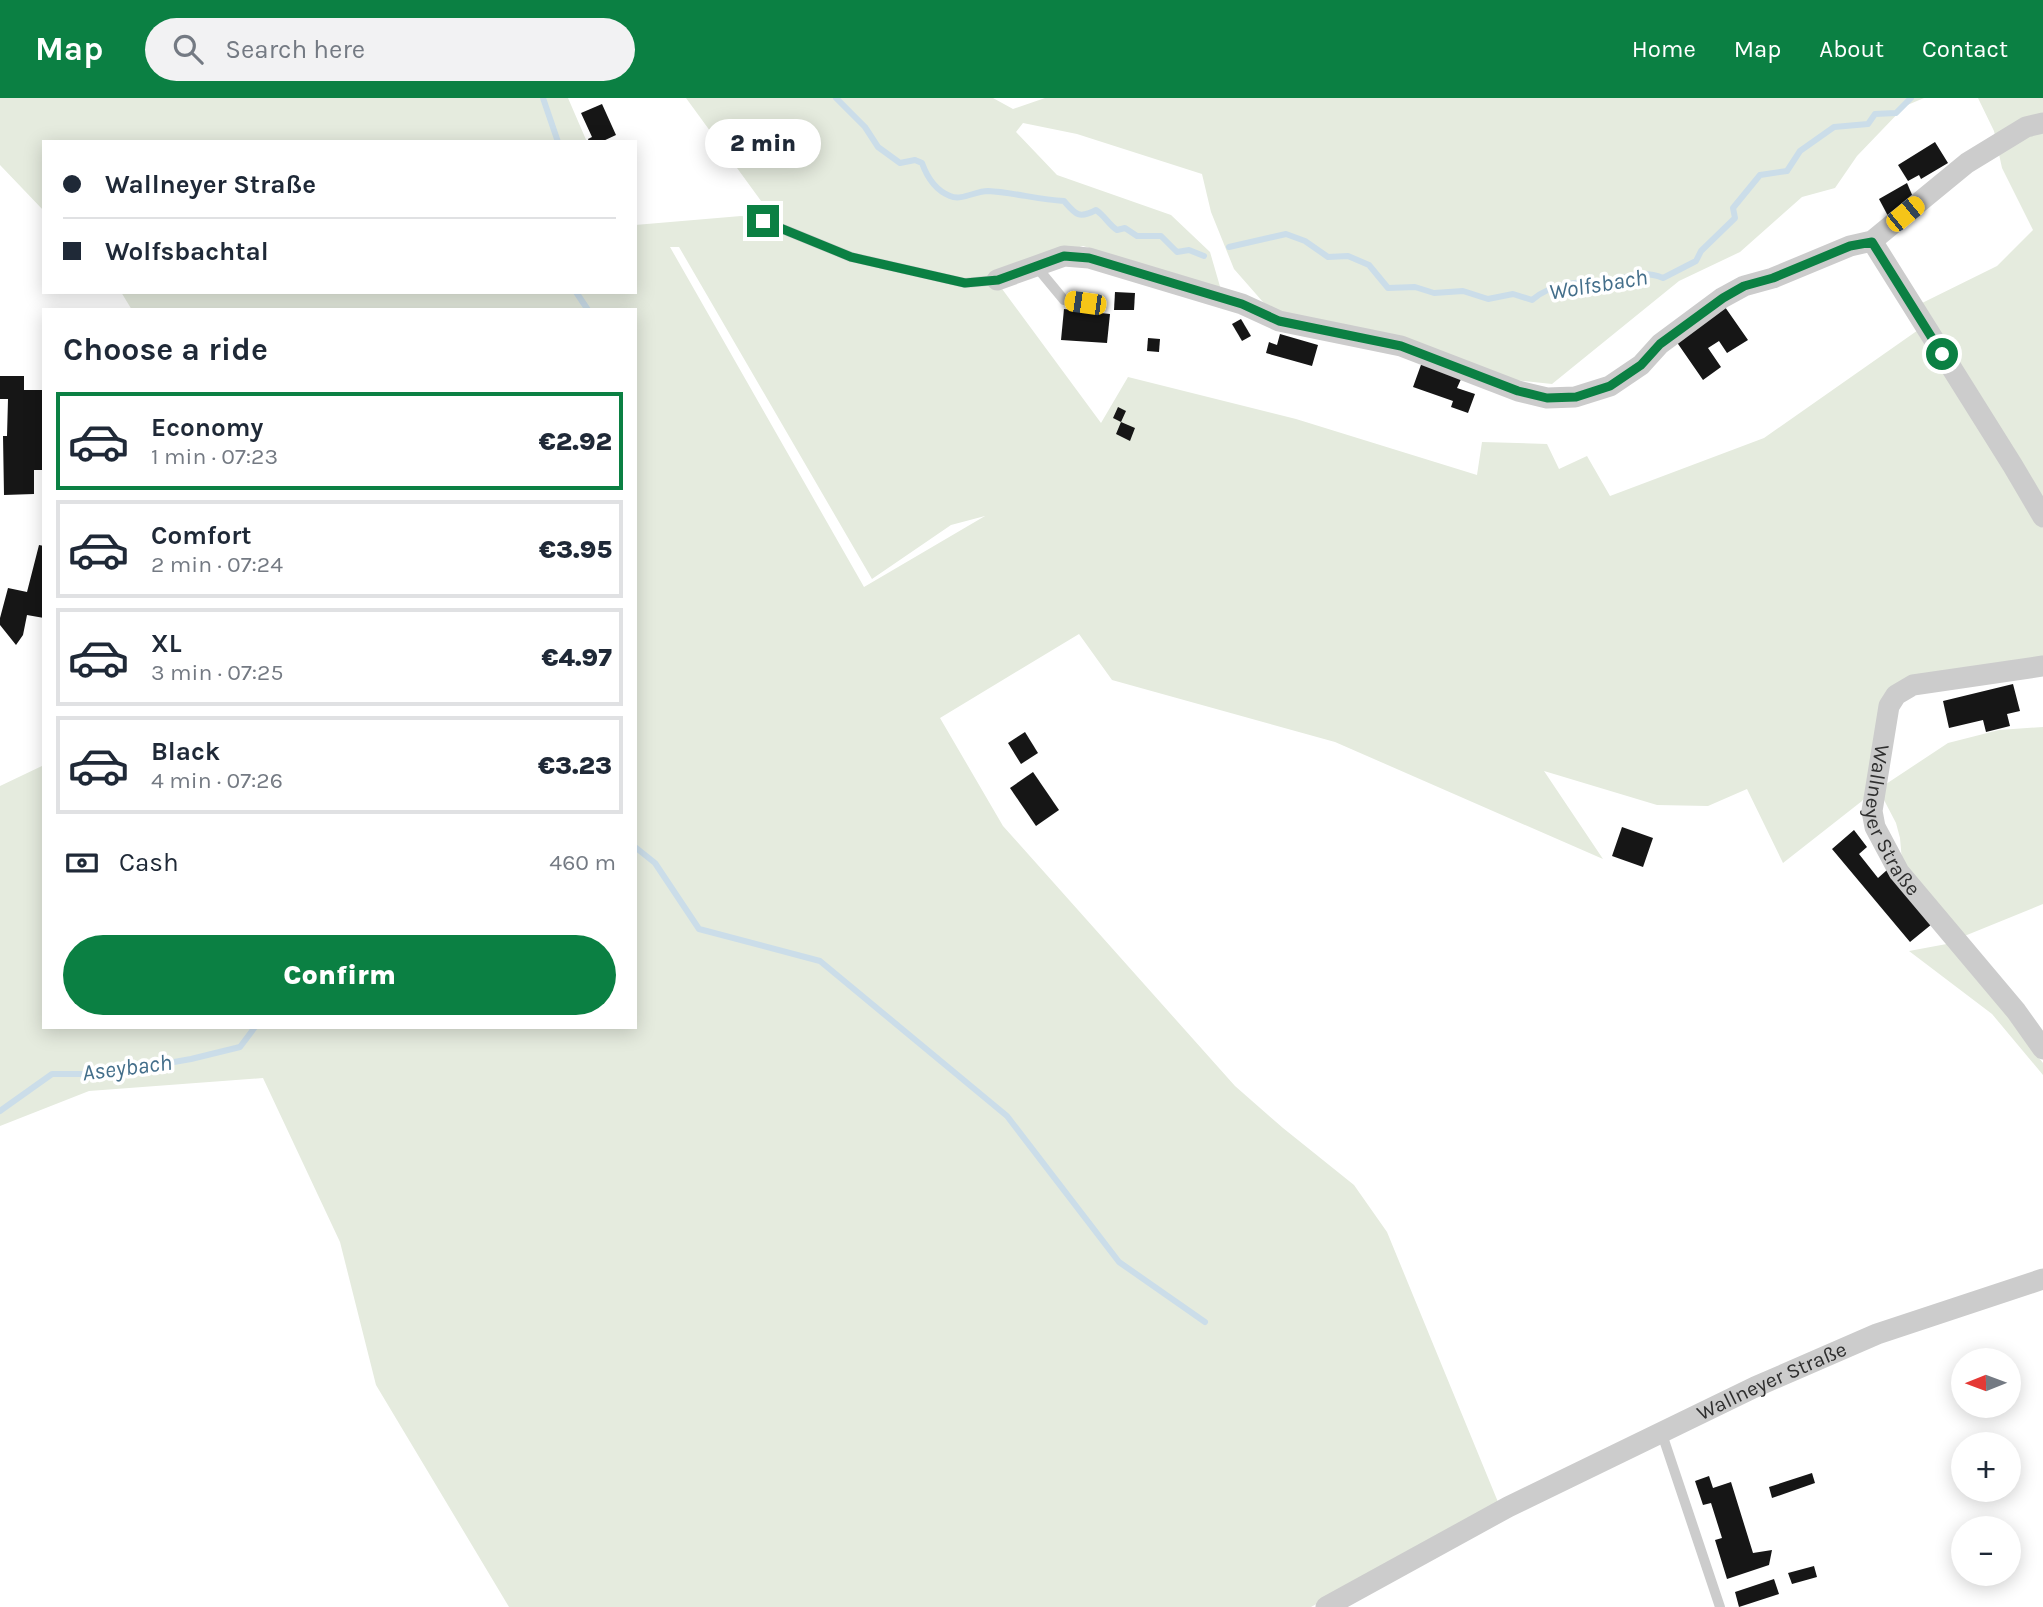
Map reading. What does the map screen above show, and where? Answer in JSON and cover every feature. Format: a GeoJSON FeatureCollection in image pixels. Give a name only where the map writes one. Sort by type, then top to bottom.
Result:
{"type":"FeatureCollection","features":[{"type":"Feature","properties":{"kind":"street"},"geometry":{"type":"LineString","coordinates":[[998,280],[1064,256],[1089,258],[1242,304],[1279,321],[1401,346],[1518,391],[1547,398],[1576,397],[1610,386],[1641,365],[1660,344],[1744,286],[1773,278],[1850,246],[1872,242],[1967,163],[2026,127],[2043,122]]}},
{"type":"Feature","properties":{"kind":"street"},"geometry":{"type":"LineString","coordinates":[[1872,242],[2043,517]]}},
{"type":"Feature","properties":{"kind":"street","name":"Wallneyer Straße"},"geometry":{"type":"LineString","coordinates":[[2043,666],[1913,685],[1896,695],[1888,713],[1872,811],[1881,841],[1899,873],[2016,1011],[2043,1049]]}},
{"type":"Feature","properties":{"kind":"street","name":"Wallneyer Straße"},"geometry":{"type":"LineString","coordinates":[[1326,1607],[1508,1507],[1755,1387],[1877,1334],[2043,1279]]}},
{"type":"Feature","properties":{"kind":"lane"},"geometry":{"type":"LineString","coordinates":[[763,221],[851,257],[965,283],[998,280]]}},
{"type":"Feature","properties":{"kind":"lane"},"geometry":{"type":"LineString","coordinates":[[1035,265],[1064,300],[1085,303]]}},
{"type":"Feature","properties":{"kind":"lane"},"geometry":{"type":"LineString","coordinates":[[1662,1434],[1720,1607]]}},
{"type":"Feature","properties":{"kind":"shaded area"},"geometry":{"type":"Polygon","coordinates":[[[0,98],[568,98],[586,140],[42,140],[42,209],[0,165],[0,98]]]}},
{"type":"Feature","properties":{"kind":"shaded area"},"geometry":{"type":"Polygon","coordinates":[[[686,98],[993,98],[1013,109],[1045,98],[1924,98],[1905,106],[1857,156],[1835,188],[1802,197],[1740,252],[1679,281],[1552,384],[1504,379],[1270,310],[1234,269],[1211,212],[1202,174],[1077,134],[1023,123],[1016,132],[1057,175],[1171,215],[1210,252],[1221,290],[1083,246],[991,274],[1101,423],[1128,377],[1296,419],[1477,475],[1482,442],[1547,444],[1559,469],[1587,456],[1610,496],[1764,438],[1921,328],[1955,379],[2043,528],[2043,661],[1893,687],[1871,789],[1862,801],[1783,863],[1747,789],[1708,806],[1657,805],[1544,771],[1603,859],[1335,742],[1112,680],[1079,634],[940,718],[1003,826],[1235,1086],[1354,1185],[1387,1232],[1498,1502],[1311,1607],[509,1607],[376,1385],[340,1242],[263,1078],[89,1091],[0,1126],[0,786],[42,766],[42,1029],[637,1029],[637,308],[131,308],[122,294],[637,294],[637,225],[741,216],[775,220],[686,98]],[[670,247],[864,587],[985,516],[951,525],[872,579],[679,247],[670,247]]]}},
{"type":"Feature","properties":{"kind":"shaded area"},"geometry":{"type":"Polygon","coordinates":[[[1978,98],[2043,98],[2043,503],[1916,306],[1997,266],[2033,230],[2002,168],[1994,131],[1978,98]]]}},
{"type":"Feature","properties":{"kind":"shaded area"},"geometry":{"type":"Polygon","coordinates":[[[2043,727],[2043,904],[1962,937],[1902,861],[1900,838],[1896,823],[1884,800],[1883,786],[1948,743],[1999,730],[2043,727]]]}},
{"type":"Feature","properties":{"kind":"shaded area"},"geometry":{"type":"Polygon","coordinates":[[[1952,943],[2043,1063],[2043,1075],[1992,1014],[1909,951],[1952,943]]]}},
{"type":"Feature","properties":{"kind":"building"},"geometry":{"type":"Polygon","coordinates":[[[602,104],[616,135],[605,140],[588,140],[592,137],[581,113],[602,104]]]}},
{"type":"Feature","properties":{"kind":"building"},"geometry":{"type":"Polygon","coordinates":[[[1935,142],[1948,163],[1921,179],[1919,175],[1908,181],[1898,165],[1935,142]]]}},
{"type":"Feature","properties":{"kind":"building"},"geometry":{"type":"Polygon","coordinates":[[[1907,183],[1913,197],[1888,216],[1879,199],[1907,183]]]}},
{"type":"Feature","properties":{"kind":"building"},"geometry":{"type":"Polygon","coordinates":[[[1115,292],[1135,293],[1134,310],[1114,310],[1115,292]]]}},
{"type":"Feature","properties":{"kind":"building"},"geometry":{"type":"Polygon","coordinates":[[[1725,307],[1748,340],[1727,353],[1719,341],[1708,348],[1721,367],[1703,380],[1676,341],[1725,307]]]}},
{"type":"Feature","properties":{"kind":"building"},"geometry":{"type":"Polygon","coordinates":[[[1064,309],[1110,314],[1107,343],[1061,340],[1064,309]]]}},
{"type":"Feature","properties":{"kind":"building"},"geometry":{"type":"Polygon","coordinates":[[[1241,319],[1251,336],[1242,341],[1232,324],[1241,319]]]}},
{"type":"Feature","properties":{"kind":"building"},"geometry":{"type":"Polygon","coordinates":[[[1280,334],[1318,345],[1312,366],[1266,353],[1269,342],[1277,345],[1280,334]]]}},
{"type":"Feature","properties":{"kind":"building"},"geometry":{"type":"Polygon","coordinates":[[[1148,338],[1160,339],[1159,352],[1147,351],[1148,338]]]}},
{"type":"Feature","properties":{"kind":"building"},"geometry":{"type":"Polygon","coordinates":[[[1422,362],[1462,377],[1457,388],[1475,394],[1468,413],[1451,407],[1453,401],[1413,387],[1422,362]]]}},
{"type":"Feature","properties":{"kind":"building"},"geometry":{"type":"Polygon","coordinates":[[[0,376],[24,376],[24,390],[42,390],[42,470],[34,470],[34,494],[4,495],[3,436],[7,436],[8,399],[0,399],[0,376]]]}},
{"type":"Feature","properties":{"kind":"building"},"geometry":{"type":"Polygon","coordinates":[[[1118,407],[1126,411],[1121,422],[1113,418],[1118,407]]]}},
{"type":"Feature","properties":{"kind":"building"},"geometry":{"type":"Polygon","coordinates":[[[1121,422],[1135,428],[1130,441],[1116,434],[1121,422]]]}},
{"type":"Feature","properties":{"kind":"building"},"geometry":{"type":"Polygon","coordinates":[[[39,545],[42,546],[42,618],[27,615],[23,635],[16,645],[0,625],[0,618],[8,588],[27,592],[39,545]]]}},
{"type":"Feature","properties":{"kind":"building"},"geometry":{"type":"Polygon","coordinates":[[[2013,684],[2020,711],[2007,714],[2010,726],[1986,732],[1983,720],[1949,728],[1943,701],[2013,684]]]}},
{"type":"Feature","properties":{"kind":"building"},"geometry":{"type":"Polygon","coordinates":[[[1025,732],[1038,753],[1021,764],[1008,743],[1025,732]]]}},
{"type":"Feature","properties":{"kind":"building"},"geometry":{"type":"Polygon","coordinates":[[[1033,772],[1059,810],[1036,826],[1010,788],[1033,772]]]}},
{"type":"Feature","properties":{"kind":"building"},"geometry":{"type":"Polygon","coordinates":[[[1622,827],[1653,838],[1643,867],[1612,856],[1622,827]]]}},
{"type":"Feature","properties":{"kind":"building"},"geometry":{"type":"Polygon","coordinates":[[[1854,830],[1867,847],[1859,854],[1878,878],[1887,870],[1932,924],[1910,942],[1832,849],[1854,830]]]}},
{"type":"Feature","properties":{"kind":"building"},"geometry":{"type":"Polygon","coordinates":[[[1812,1473],[1815,1483],[1772,1498],[1769,1487],[1812,1473]]]}},
{"type":"Feature","properties":{"kind":"building"},"geometry":{"type":"Polygon","coordinates":[[[1709,1476],[1713,1488],[1731,1482],[1753,1553],[1772,1550],[1769,1565],[1727,1579],[1715,1540],[1722,1538],[1711,1503],[1703,1505],[1695,1481],[1709,1476]]]}},
{"type":"Feature","properties":{"kind":"building"},"geometry":{"type":"Polygon","coordinates":[[[1814,1566],[1817,1577],[1792,1584],[1788,1573],[1814,1566]]]}},
{"type":"Feature","properties":{"kind":"building"},"geometry":{"type":"Polygon","coordinates":[[[1774,1579],[1779,1594],[1739,1607],[1735,1592],[1774,1579]]]}},
{"type":"Feature","properties":{"kind":"waterway","name":"Aseybach"},"geometry":{"type":"LineString","coordinates":[[543,98],[557,140]]}},
{"type":"Feature","properties":{"kind":"waterway","name":"Wolfsbach"},"geometry":{"type":"LineString","coordinates":[[836,98],[865,127],[878,147],[900,163],[915,160],[922,163],[932,183],[950,196],[959,197],[988,191],[1064,201],[1078,214],[1096,210],[1117,230],[1125,228],[1137,236],[1161,236],[1177,252],[1189,250],[1204,256]]}},
{"type":"Feature","properties":{"kind":"waterway","name":"Wolfsbach"},"geometry":{"type":"LineString","coordinates":[[1229,247],[1286,234],[1305,241],[1328,257],[1348,256],[1369,265],[1388,288],[1415,287],[1434,293],[1463,291],[1488,299],[1513,294],[1532,300],[1558,286],[1579,282],[1609,285],[1635,275],[1649,274],[1663,278],[1696,261],[1701,251],[1735,218],[1733,208],[1760,175],[1787,171],[1800,151],[1834,127],[1868,124],[1875,114],[1896,113],[1911,98]]}},
{"type":"Feature","properties":{"kind":"waterway","name":"Aseybach"},"geometry":{"type":"LineString","coordinates":[[577,294],[587,308]]}},
{"type":"Feature","properties":{"kind":"waterway"},"geometry":{"type":"LineString","coordinates":[[637,849],[655,863],[699,929],[820,961],[1007,1116],[1119,1262],[1205,1322]]}},
{"type":"Feature","properties":{"kind":"waterway","name":"Aseybach"},"geometry":{"type":"LineString","coordinates":[[0,1111],[52,1074],[106,1074],[191,1059],[240,1047],[254,1029]]}},
{"type":"Feature","properties":{"kind":"route"},"geometry":{"type":"LineString","coordinates":[[763,221],[851,257],[965,283],[998,280],[1064,256],[1089,258],[1242,304],[1279,321],[1401,346],[1518,391],[1547,398],[1576,397],[1610,386],[1641,365],[1660,344],[1744,286],[1773,278],[1850,246],[1872,242],[1942,354]]}}]}
